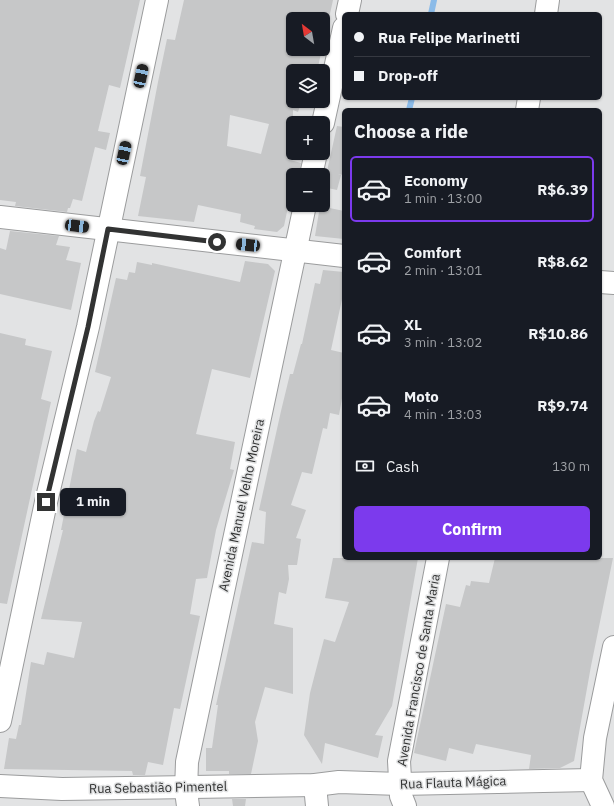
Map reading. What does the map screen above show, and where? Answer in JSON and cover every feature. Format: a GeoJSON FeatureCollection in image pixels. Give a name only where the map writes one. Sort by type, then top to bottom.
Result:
{"type":"FeatureCollection","features":[{"type":"Feature","properties":{"kind":"street"},"geometry":{"type":"LineString","coordinates":[[0,721],[46,502],[88,327],[157,0]]}},
{"type":"Feature","properties":{"kind":"street"},"geometry":{"type":"LineString","coordinates":[[347,12],[350,0]]}},
{"type":"Feature","properties":{"kind":"street"},"geometry":{"type":"LineString","coordinates":[[546,12],[548,0]]}},
{"type":"Feature","properties":{"kind":"street"},"geometry":{"type":"LineString","coordinates":[[325,116],[342,37]]}},
{"type":"Feature","properties":{"kind":"street","name":"Avenida Manuel Velho Moreira"},"geometry":{"type":"LineString","coordinates":[[187,796],[187,762],[303,212]]}},
{"type":"Feature","properties":{"kind":"street"},"geometry":{"type":"LineString","coordinates":[[0,217],[342,256]]}},
{"type":"Feature","properties":{"kind":"street"},"geometry":{"type":"LineString","coordinates":[[602,282],[614,283]]}},
{"type":"Feature","properties":{"kind":"street","name":"Avenida Francisco de Santa Maria"},"geometry":{"type":"LineString","coordinates":[[405,806],[401,796],[399,761],[438,560]]}},
{"type":"Feature","properties":{"kind":"street"},"geometry":{"type":"LineString","coordinates":[[603,806],[592,780],[595,738],[614,647]]}},
{"type":"Feature","properties":{"kind":"street","name":"Rua Flauta Mágica"},"geometry":{"type":"LineString","coordinates":[[316,796],[339,782],[400,784],[592,780]]}},
{"type":"Feature","properties":{"kind":"street","name":"Rua Sebastião Pimentel"},"geometry":{"type":"LineString","coordinates":[[0,786],[187,796],[316,796]]}},
{"type":"Feature","properties":{"kind":"building"},"geometry":{"type":"Polygon","coordinates":[[[0,0],[140,0],[120,88],[109,85],[98,131],[110,133],[106,150],[95,147],[82,201],[73,199],[67,212],[15,206],[16,202],[0,200],[0,0]]]}},
{"type":"Feature","properties":{"kind":"building"},"geometry":{"type":"Polygon","coordinates":[[[184,0],[333,0],[330,14],[330,12],[286,12],[286,56],[320,56],[319,64],[286,64],[286,108],[299,108],[298,112],[293,110],[293,116],[286,116],[286,160],[301,163],[300,168],[286,168],[287,212],[284,226],[277,232],[254,229],[255,226],[240,222],[241,214],[198,205],[194,222],[138,216],[146,177],[140,176],[167,39],[175,40],[184,0]],[[230,115],[227,146],[261,154],[269,124],[230,115]]]}},
{"type":"Feature","properties":{"kind":"building"},"geometry":{"type":"Polygon","coordinates":[[[337,126],[342,127],[342,175],[338,174],[341,175],[337,190],[330,188],[330,168],[328,168],[337,126]]]}},
{"type":"Feature","properties":{"kind":"building"},"geometry":{"type":"Polygon","coordinates":[[[330,208],[342,211],[342,239],[315,236],[319,212],[330,212],[330,208]]]}},
{"type":"Feature","properties":{"kind":"building"},"geometry":{"type":"Polygon","coordinates":[[[10,231],[59,236],[56,245],[70,247],[66,260],[81,263],[71,310],[0,294],[0,248],[6,250],[10,231]]]}},
{"type":"Feature","properties":{"kind":"building"},"geometry":{"type":"Polygon","coordinates":[[[245,261],[268,264],[275,271],[250,378],[212,369],[196,434],[235,442],[230,469],[234,470],[216,530],[207,578],[196,579],[190,614],[200,616],[180,709],[174,708],[163,765],[148,762],[145,775],[133,775],[132,771],[4,769],[9,738],[16,739],[19,725],[21,725],[31,662],[44,665],[47,652],[74,658],[82,622],[41,619],[63,530],[61,530],[77,449],[86,452],[94,421],[98,411],[100,412],[111,377],[95,372],[116,278],[127,280],[129,272],[135,273],[137,262],[152,265],[152,263],[240,282],[245,261]]]}},
{"type":"Feature","properties":{"kind":"building"},"geometry":{"type":"Polygon","coordinates":[[[323,270],[342,272],[342,299],[331,350],[342,353],[342,398],[339,415],[330,413],[327,429],[323,428],[312,474],[302,472],[291,505],[306,510],[296,538],[301,539],[297,565],[288,565],[289,579],[286,594],[279,592],[274,624],[293,628],[293,694],[265,687],[255,722],[258,741],[251,774],[229,774],[229,771],[206,771],[206,748],[212,748],[218,705],[216,705],[252,542],[264,544],[266,512],[259,510],[281,411],[290,374],[293,374],[302,344],[315,283],[320,284],[323,270]]]}},
{"type":"Feature","properties":{"kind":"building"},"geometry":{"type":"Polygon","coordinates":[[[0,333],[26,339],[25,345],[52,351],[41,399],[51,402],[7,604],[0,603],[0,333]]]}},
{"type":"Feature","properties":{"kind":"building"},"geometry":{"type":"Polygon","coordinates":[[[333,558],[342,558],[342,560],[418,560],[392,706],[375,735],[383,736],[378,758],[325,743],[322,764],[304,735],[310,693],[324,639],[335,642],[349,602],[325,598],[333,558]]]}},
{"type":"Feature","properties":{"kind":"building"},"geometry":{"type":"Polygon","coordinates":[[[602,558],[613,558],[591,666],[574,761],[560,768],[529,769],[531,755],[476,744],[473,754],[449,748],[446,761],[414,753],[446,604],[460,607],[466,585],[470,586],[471,581],[489,583],[495,560],[602,560],[602,558]]]}},
{"type":"Feature","properties":{"kind":"building"},"geometry":{"type":"Polygon","coordinates":[[[232,799],[246,799],[245,806],[233,806],[232,799]]]}},
{"type":"Feature","properties":{"kind":"waterway"},"geometry":{"type":"LineString","coordinates":[[431,12],[434,0]]}},
{"type":"Feature","properties":{"kind":"waterway"},"geometry":{"type":"LineString","coordinates":[[410,108],[412,100]]}},
{"type":"Feature","properties":{"kind":"route"},"geometry":{"type":"LineString","coordinates":[[46,502],[88,327],[108,229],[217,242]]}}]}
